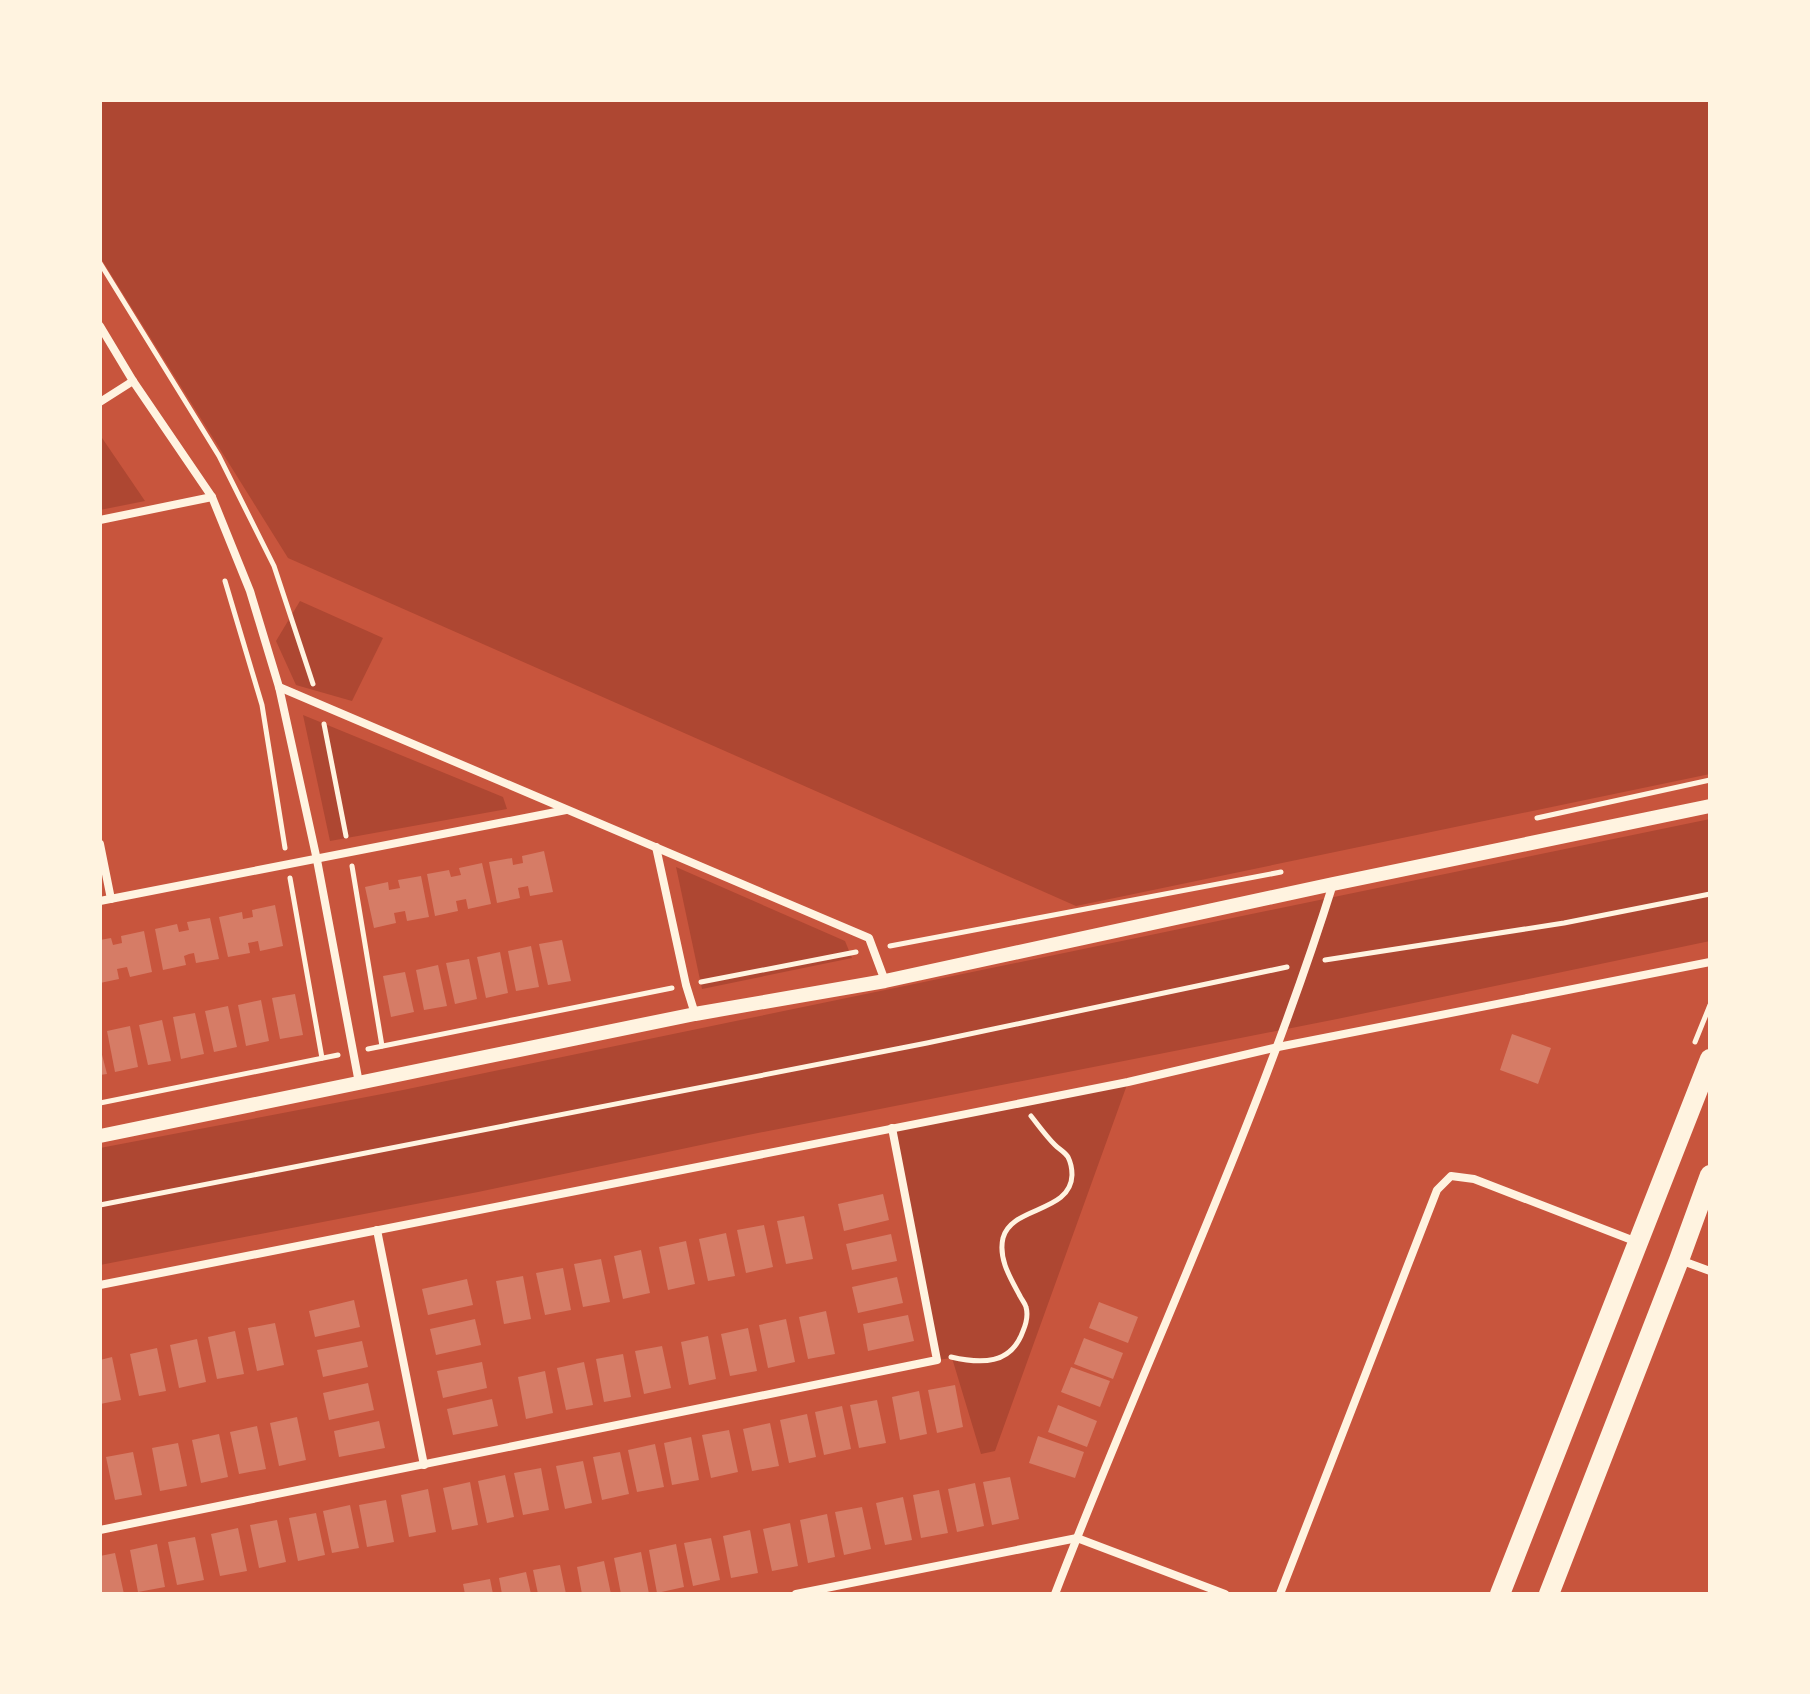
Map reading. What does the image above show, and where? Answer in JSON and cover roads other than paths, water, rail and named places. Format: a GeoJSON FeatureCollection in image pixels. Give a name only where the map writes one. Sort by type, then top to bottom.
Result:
{"type":"FeatureCollection","features":[{"type":"Feature","properties":{"kind":"main road"},"geometry":{"type":"LineString","coordinates":[[1500,1594],[1710,1059]]}},
{"type":"Feature","properties":{"kind":"main road"},"geometry":{"type":"LineString","coordinates":[[1549,1594],[1710,1175]]}},
{"type":"Feature","properties":{"kind":"street"},"geometry":{"type":"LineString","coordinates":[[100,326],[133,381],[212,497],[250,591],[279,687],[317,860],[359,1083]]}},
{"type":"Feature","properties":{"kind":"street"},"geometry":{"type":"LineString","coordinates":[[100,402],[133,381]]}},
{"type":"Feature","properties":{"kind":"street"},"geometry":{"type":"LineString","coordinates":[[100,520],[212,497]]}},
{"type":"Feature","properties":{"kind":"street"},"geometry":{"type":"LineString","coordinates":[[279,687],[869,938],[885,981]]}},
{"type":"Feature","properties":{"kind":"street"},"geometry":{"type":"LineString","coordinates":[[100,1136],[695,1014],[885,981],[1710,806]]}},
{"type":"Feature","properties":{"kind":"street"},"geometry":{"type":"LineString","coordinates":[[100,901],[566,810]]}},
{"type":"Feature","properties":{"kind":"street"},"geometry":{"type":"LineString","coordinates":[[100,844],[111,899]]}},
{"type":"Feature","properties":{"kind":"street"},"geometry":{"type":"LineString","coordinates":[[656,847],[695,1014]]}},
{"type":"Feature","properties":{"kind":"street"},"geometry":{"type":"LineString","coordinates":[[1055,1594],[1278,1047],[1309,963],[1333,884]]}},
{"type":"Feature","properties":{"kind":"street"},"geometry":{"type":"LineString","coordinates":[[100,1285],[1128,1082],[1278,1047],[1710,962]]}},
{"type":"Feature","properties":{"kind":"street"},"geometry":{"type":"LineString","coordinates":[[100,1530],[937,1360],[892,1128]]}},
{"type":"Feature","properties":{"kind":"street"},"geometry":{"type":"LineString","coordinates":[[1280,1594],[1437,1190],[1451,1176],[1474,1179],[1638,1243]]}},
{"type":"Feature","properties":{"kind":"street"},"geometry":{"type":"LineString","coordinates":[[377,1230],[424,1465]]}},
{"type":"Feature","properties":{"kind":"street"},"geometry":{"type":"LineString","coordinates":[[1679,1260],[1710,1271]]}},
{"type":"Feature","properties":{"kind":"street"},"geometry":{"type":"LineString","coordinates":[[796,1594],[1077,1538],[1225,1594]]}}]}
